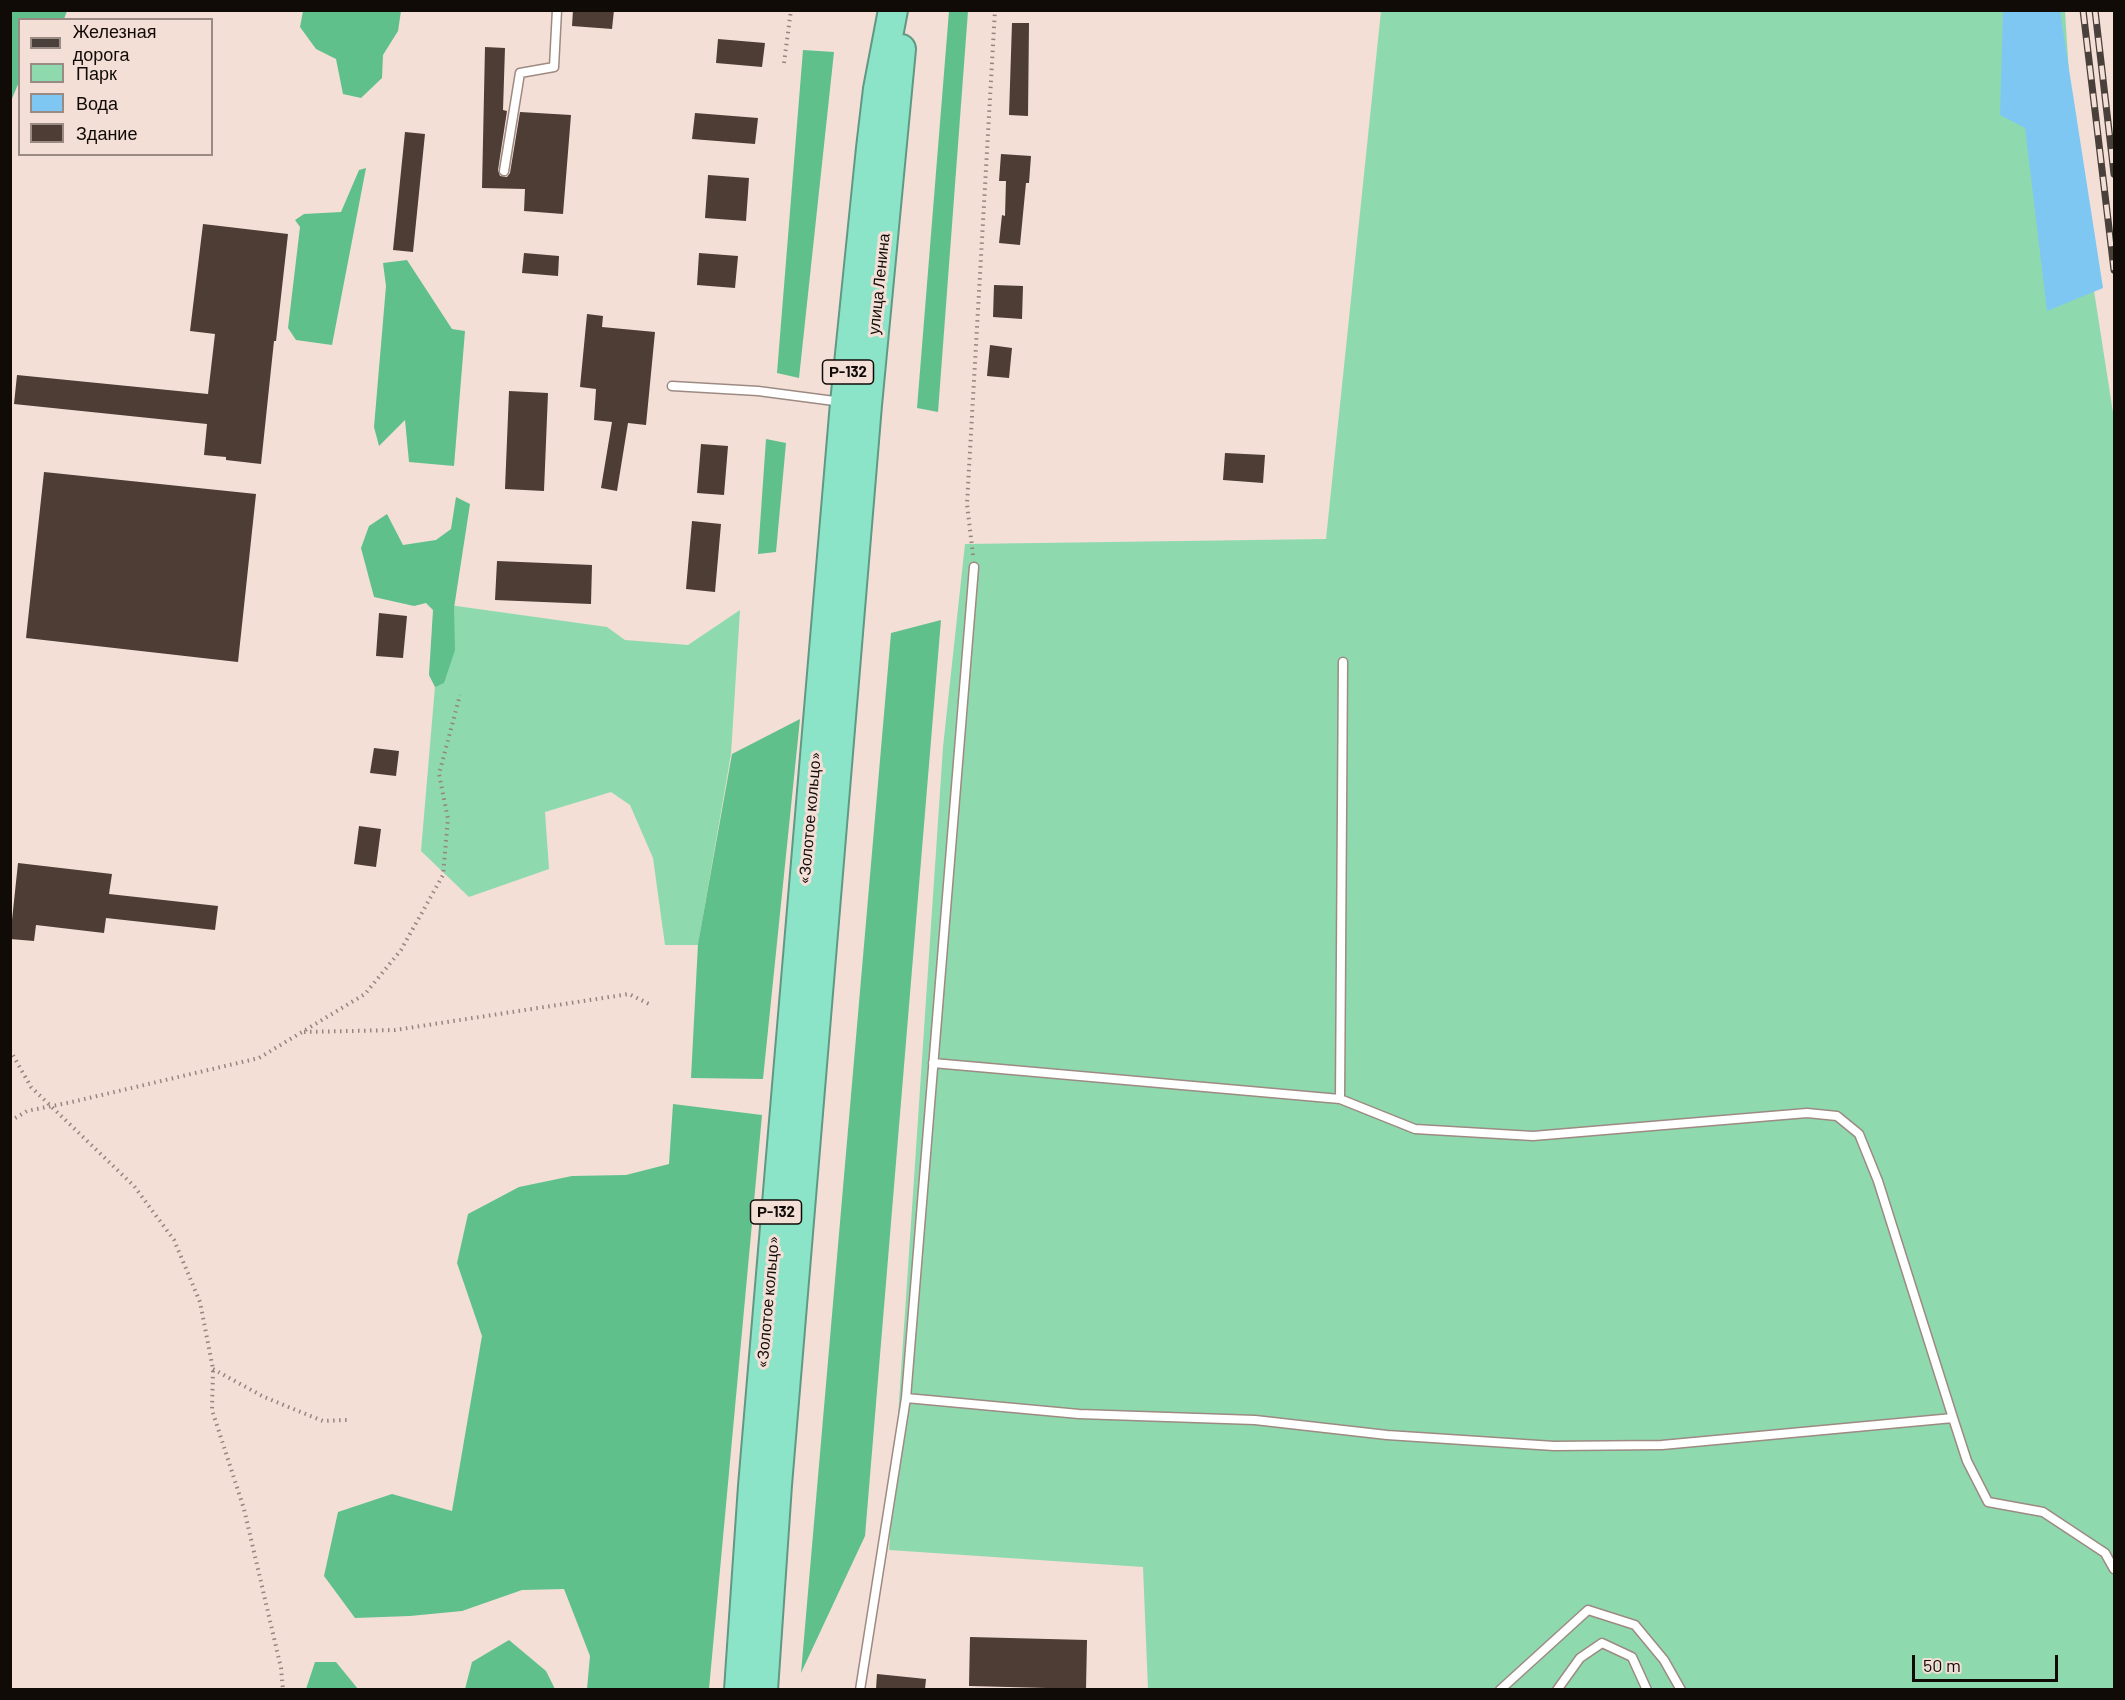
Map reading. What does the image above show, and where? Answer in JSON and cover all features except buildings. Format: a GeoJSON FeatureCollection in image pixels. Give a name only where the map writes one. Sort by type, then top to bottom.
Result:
{"type":"FeatureCollection","features":[{"type":"Feature","properties":{"kind":"highway","name":"улица Ленина"},"geometry":{"type":"LineString","coordinates":[[828,737],[845,402],[875,112],[893,10]]}},
{"type":"Feature","properties":{"kind":"highway","name":"улица Ленина"},"geometry":{"type":"LineString","coordinates":[[828,737],[867,405],[899,86],[903,10]]}},
{"type":"Feature","properties":{"kind":"highway","name":"«Золотое кольцо»"},"geometry":{"type":"LineString","coordinates":[[739,1689],[753,1486],[828,737]]}},
{"type":"Feature","properties":{"kind":"highway","name":"«Золотое кольцо»"},"geometry":{"type":"LineString","coordinates":[[764,1689],[828,737]]}},
{"type":"Feature","properties":{"kind":"lane"},"geometry":{"type":"LineString","coordinates":[[504,171],[520,73],[554,67],[557,10]]}},
{"type":"Feature","properties":{"kind":"lane"},"geometry":{"type":"LineString","coordinates":[[672,386],[758,391],[845,402]]}},
{"type":"Feature","properties":{"kind":"lane"},"geometry":{"type":"LineString","coordinates":[[860,1689],[906,1398],[974,567]]}},
{"type":"Feature","properties":{"kind":"lane"},"geometry":{"type":"LineString","coordinates":[[1340,1099],[1343,662]]}},
{"type":"Feature","properties":{"kind":"lane"},"geometry":{"type":"LineString","coordinates":[[933,1063],[1340,1099],[1415,1129],[1533,1136],[1807,1113],[1837,1116],[1859,1134],[1878,1181],[1967,1461],[1988,1503],[2043,1512],[2105,1553],[2115,1569]]}},
{"type":"Feature","properties":{"kind":"lane"},"geometry":{"type":"LineString","coordinates":[[906,1398],[1079,1414],[1255,1420],[1387,1435],[1554,1446],[1662,1445],[1953,1418]]}},
{"type":"Feature","properties":{"kind":"lane"},"geometry":{"type":"LineString","coordinates":[[1500,1689],[1588,1610],[1635,1624],[1664,1660],[1681,1689]]}},
{"type":"Feature","properties":{"kind":"lane"},"geometry":{"type":"LineString","coordinates":[[1557,1689],[1580,1658],[1602,1643],[1632,1657],[1647,1689]]}},
{"type":"Feature","properties":{"kind":"path"},"geometry":{"type":"LineString","coordinates":[[783,63],[791,10]]}},
{"type":"Feature","properties":{"kind":"path"},"geometry":{"type":"LineString","coordinates":[[974,567],[967,504],[995,10]]}},
{"type":"Feature","properties":{"kind":"path"},"geometry":{"type":"LineString","coordinates":[[10,1120],[27,1111],[259,1058],[365,994],[401,950],[443,875],[448,819],[440,774],[460,695]]}},
{"type":"Feature","properties":{"kind":"path"},"geometry":{"type":"LineString","coordinates":[[303,1032],[395,1030],[629,994],[649,1004]]}},
{"type":"Feature","properties":{"kind":"path"},"geometry":{"type":"LineString","coordinates":[[10,1050],[31,1087],[134,1186],[174,1240],[200,1302],[213,1369],[212,1410],[244,1509],[284,1689]]}},
{"type":"Feature","properties":{"kind":"path"},"geometry":{"type":"LineString","coordinates":[[213,1369],[264,1396],[323,1421],[347,1420]]}},
{"type":"Feature","properties":{"kind":"green space"},"geometry":{"type":"Polygon","coordinates":[[[11,10],[67,11],[64,18],[18,18],[18,84],[11,101],[11,10]]]}},
{"type":"Feature","properties":{"kind":"green space"},"geometry":{"type":"Polygon","coordinates":[[[303,11],[401,11],[398,31],[383,55],[382,78],[361,98],[343,94],[336,59],[316,49],[300,27],[303,11]]]}},
{"type":"Feature","properties":{"kind":"green space"},"geometry":{"type":"Polygon","coordinates":[[[949,11],[968,11],[938,412],[917,408],[949,11]]]}},
{"type":"Feature","properties":{"kind":"green space"},"geometry":{"type":"Polygon","coordinates":[[[1381,11],[2065,11],[2075,169],[2114,419],[2114,1689],[1148,1689],[1143,1567],[889,1550],[943,747],[965,544],[1326,539],[1381,11]]]}},
{"type":"Feature","properties":{"kind":"green space"},"geometry":{"type":"Polygon","coordinates":[[[803,50],[834,52],[799,378],[777,373],[803,50]]]}},
{"type":"Feature","properties":{"kind":"green space"},"geometry":{"type":"Polygon","coordinates":[[[366,168],[332,345],[296,340],[288,328],[300,227],[295,220],[304,214],[341,212],[359,170],[366,168]]]}},
{"type":"Feature","properties":{"kind":"green space"},"geometry":{"type":"Polygon","coordinates":[[[407,260],[452,329],[465,331],[454,466],[409,462],[405,420],[379,446],[374,427],[386,286],[383,263],[407,260]]]}},
{"type":"Feature","properties":{"kind":"green space"},"geometry":{"type":"Polygon","coordinates":[[[766,439],[786,443],[776,552],[758,554],[766,439]]]}},
{"type":"Feature","properties":{"kind":"green space"},"geometry":{"type":"Polygon","coordinates":[[[456,497],[470,504],[454,608],[455,650],[444,683],[435,687],[429,675],[433,610],[426,603],[414,606],[374,597],[361,548],[369,526],[387,514],[403,545],[436,540],[451,529],[456,497]]]}},
{"type":"Feature","properties":{"kind":"green space"},"geometry":{"type":"Polygon","coordinates":[[[442,604],[607,627],[625,640],[688,645],[740,610],[731,754],[698,945],[665,945],[653,858],[630,805],[611,792],[545,812],[549,869],[469,897],[421,851],[442,604]]]}},
{"type":"Feature","properties":{"kind":"green space"},"geometry":{"type":"Polygon","coordinates":[[[941,620],[865,1536],[801,1673],[891,633],[941,620]]]}},
{"type":"Feature","properties":{"kind":"green space"},"geometry":{"type":"Polygon","coordinates":[[[800,719],[763,1079],[691,1078],[698,944],[732,754],[800,719]]]}},
{"type":"Feature","properties":{"kind":"green space"},"geometry":{"type":"Polygon","coordinates":[[[673,1104],[762,1115],[709,1689],[587,1689],[590,1656],[564,1589],[522,1590],[462,1611],[355,1618],[324,1576],[338,1512],[392,1494],[452,1511],[482,1336],[457,1263],[468,1214],[519,1187],[572,1176],[626,1175],[669,1164],[673,1104]]]}},
{"type":"Feature","properties":{"kind":"green space"},"geometry":{"type":"Polygon","coordinates":[[[509,1640],[546,1671],[555,1689],[465,1689],[472,1662],[509,1640]]]}},
{"type":"Feature","properties":{"kind":"green space"},"geometry":{"type":"Polygon","coordinates":[[[315,1662],[336,1662],[358,1689],[306,1689],[315,1662]]]}},
{"type":"Feature","properties":{"kind":"water"},"geometry":{"type":"Polygon","coordinates":[[[2003,11],[2060,11],[2103,288],[2047,311],[2025,128],[2000,115],[2003,11]]]}},
{"type":"Feature","properties":{"kind":"railway"},"geometry":{"type":"LineString","coordinates":[[2083,10],[2114,270]]}},
{"type":"Feature","properties":{"kind":"railway"},"geometry":{"type":"LineString","coordinates":[[2095,10],[2114,174]]}}]}
